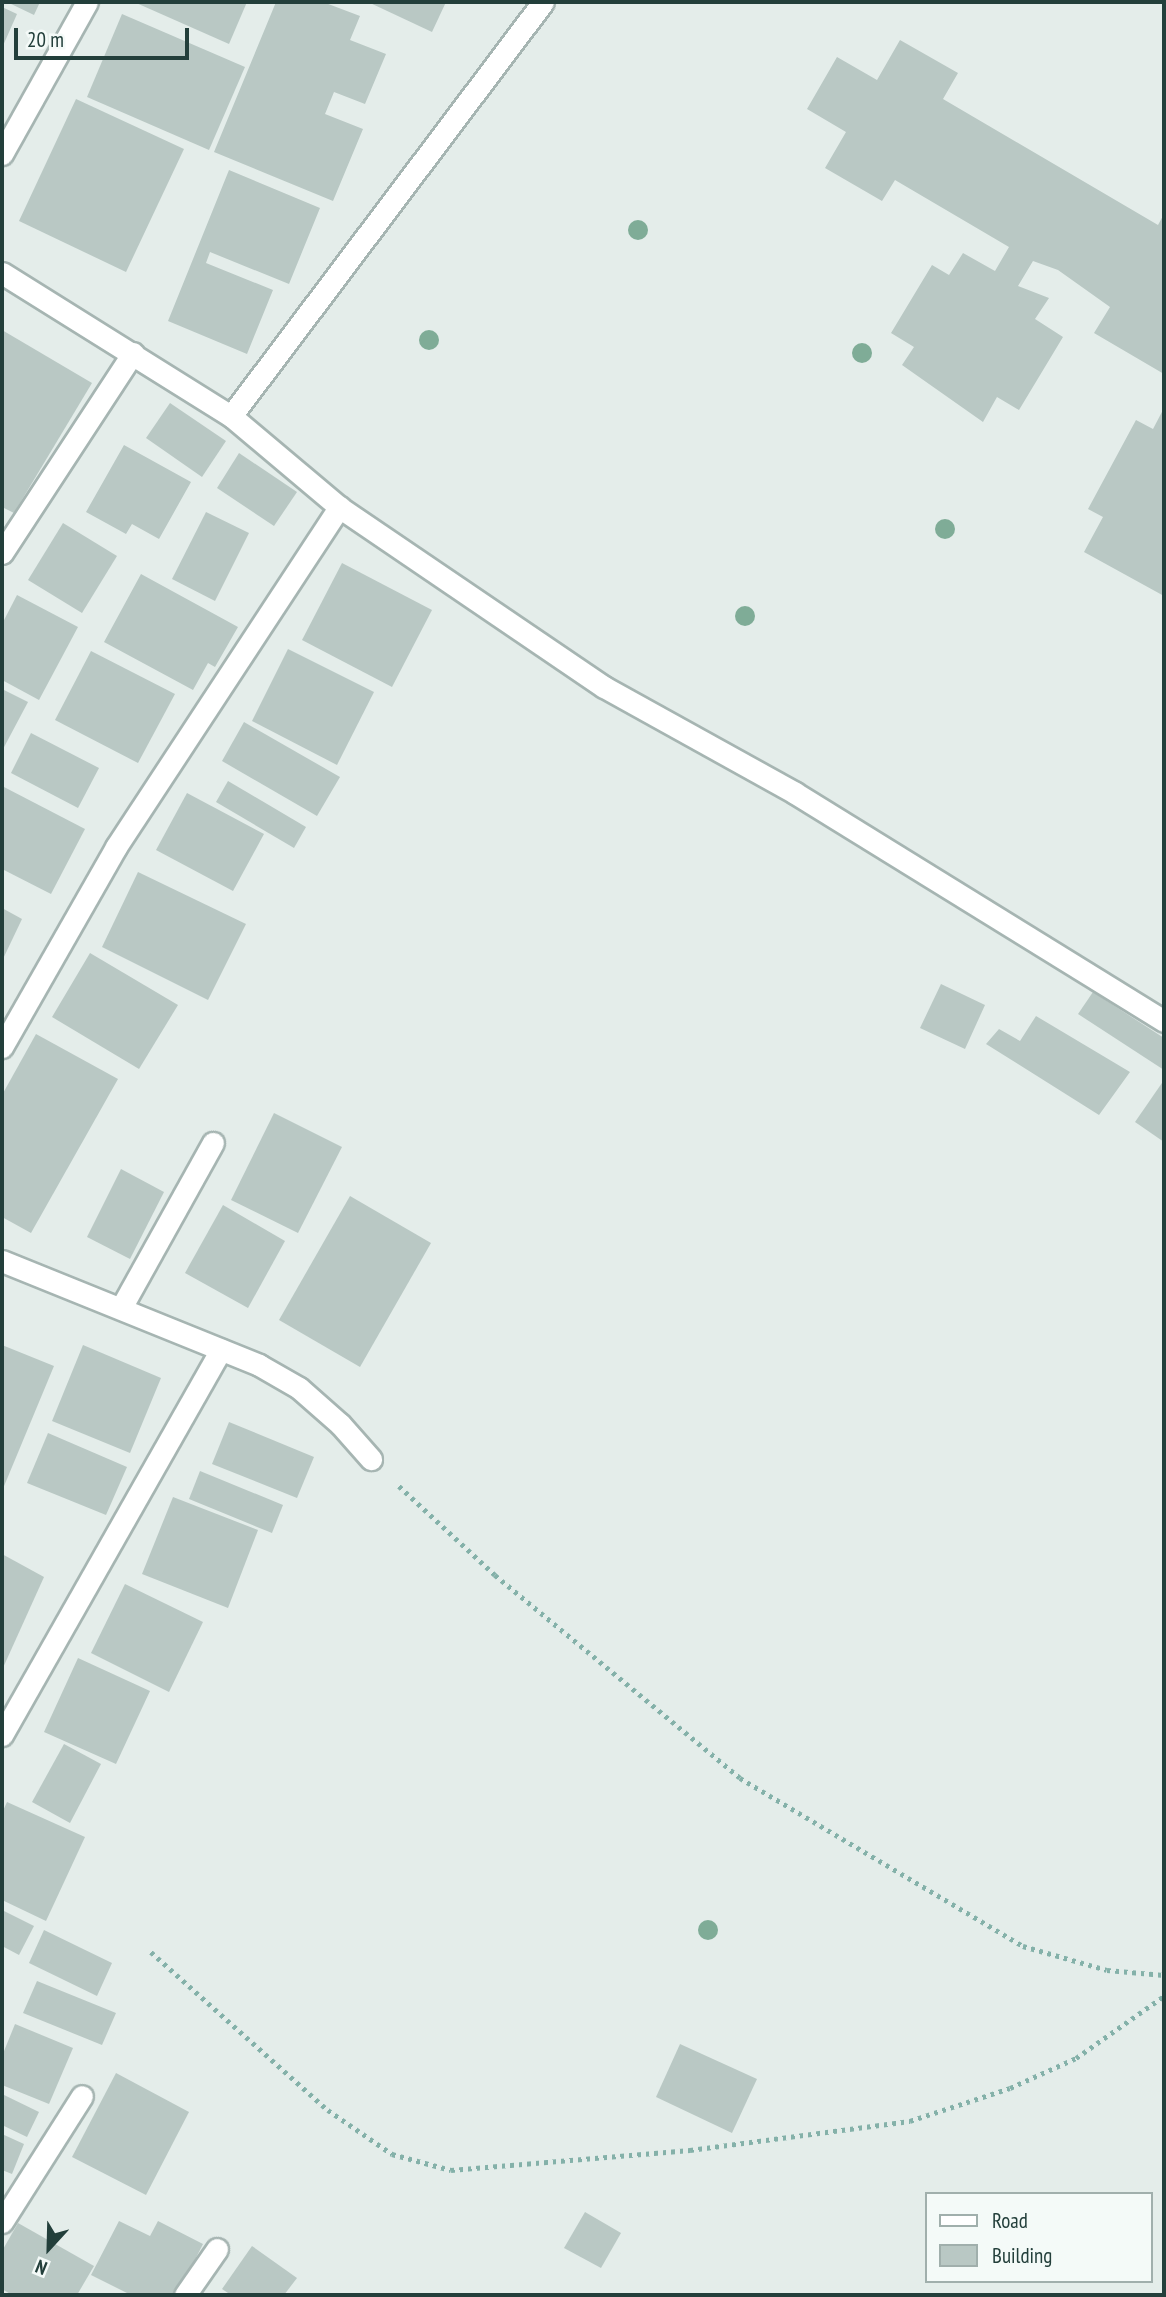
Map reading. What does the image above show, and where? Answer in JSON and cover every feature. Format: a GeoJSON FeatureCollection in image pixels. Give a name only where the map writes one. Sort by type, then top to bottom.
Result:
{"type":"FeatureCollection","features":[{"type":"Feature","properties":{"kind":"street"},"geometry":{"type":"LineString","coordinates":[[2,154],[87,2]]}},
{"type":"Feature","properties":{"kind":"street"},"geometry":{"type":"LineString","coordinates":[[231,416],[543,2]]}},
{"type":"Feature","properties":{"kind":"street"},"geometry":{"type":"LineString","coordinates":[[2,273],[231,416],[339,507],[604,687],[795,793],[1164,1021]]}},
{"type":"Feature","properties":{"kind":"street"},"geometry":{"type":"LineString","coordinates":[[2,553],[133,353]]}},
{"type":"Feature","properties":{"kind":"street"},"geometry":{"type":"LineString","coordinates":[[2,1046],[116,847],[339,507]]}},
{"type":"Feature","properties":{"kind":"street"},"geometry":{"type":"LineString","coordinates":[[121,1308],[213,1143]]}},
{"type":"Feature","properties":{"kind":"street"},"geometry":{"type":"LineString","coordinates":[[4,1266],[121,1308],[259,1365],[299,1388],[340,1424],[371,1459]]}},
{"type":"Feature","properties":{"kind":"street"},"geometry":{"type":"LineString","coordinates":[[2,1735],[221,1350]]}},
{"type":"Feature","properties":{"kind":"street"},"geometry":{"type":"LineString","coordinates":[[2,2222],[82,2096]]}},
{"type":"Feature","properties":{"kind":"street"},"geometry":{"type":"LineString","coordinates":[[185,2295],[217,2249]]}},
{"type":"Feature","properties":{"kind":"path"},"geometry":{"type":"LineString","coordinates":[[371,1459],[495,1575],[740,1778],[1023,1946],[1107,1970],[1164,1975]]}},
{"type":"Feature","properties":{"kind":"path"},"geometry":{"type":"LineString","coordinates":[[151,1951],[328,2110],[392,2154],[452,2170],[690,2150],[910,2121],[1010,2088],[1076,2058],[1164,1997]]}},
{"type":"Feature","properties":{"kind":"building"},"geometry":{"type":"Polygon","coordinates":[[[7,2],[40,2],[34,15],[7,2]]]}},
{"type":"Feature","properties":{"kind":"building"},"geometry":{"type":"Polygon","coordinates":[[[134,2],[247,2],[229,44],[134,2]]]}},
{"type":"Feature","properties":{"kind":"building"},"geometry":{"type":"Polygon","coordinates":[[[276,2],[323,2],[360,16],[350,40],[386,54],[365,104],[334,92],[325,114],[363,129],[333,201],[214,152],[276,2]]]}},
{"type":"Feature","properties":{"kind":"building"},"geometry":{"type":"Polygon","coordinates":[[[368,2],[446,2],[432,32],[368,2]]]}},
{"type":"Feature","properties":{"kind":"building"},"geometry":{"type":"Polygon","coordinates":[[[2,7],[17,14],[2,48],[2,7]]]}},
{"type":"Feature","properties":{"kind":"building"},"geometry":{"type":"Polygon","coordinates":[[[122,14],[245,67],[209,150],[87,97],[122,14]]]}},
{"type":"Feature","properties":{"kind":"building"},"geometry":{"type":"Polygon","coordinates":[[[900,40],[958,73],[943,99],[1158,225],[1164,214],[1164,374],[1094,333],[1110,307],[1058,270],[1033,261],[1018,286],[1049,298],[1035,319],[1063,337],[1019,410],[997,397],[983,422],[902,365],[914,347],[891,333],[932,265],[949,275],[963,253],[995,271],[1009,247],[895,180],[882,201],[825,168],[846,132],[807,109],[837,57],[877,80],[900,40]]]}},
{"type":"Feature","properties":{"kind":"building"},"geometry":{"type":"Polygon","coordinates":[[[76,99],[184,149],[126,272],[19,221],[76,99]]]}},
{"type":"Feature","properties":{"kind":"building"},"geometry":{"type":"Polygon","coordinates":[[[229,170],[320,208],[289,284],[210,252],[206,263],[273,290],[247,354],[168,321],[229,170]]]}},
{"type":"Feature","properties":{"kind":"building"},"geometry":{"type":"Polygon","coordinates":[[[2,330],[92,383],[14,513],[2,507],[2,330]]]}},
{"type":"Feature","properties":{"kind":"building"},"geometry":{"type":"Polygon","coordinates":[[[170,403],[226,441],[202,477],[146,438],[170,403]]]}},
{"type":"Feature","properties":{"kind":"building"},"geometry":{"type":"Polygon","coordinates":[[[1164,408],[1164,596],[1084,552],[1103,517],[1088,509],[1136,420],[1153,429],[1164,408]]]}},
{"type":"Feature","properties":{"kind":"building"},"geometry":{"type":"Polygon","coordinates":[[[124,445],[191,482],[159,539],[132,524],[126,534],[86,512],[124,445]]]}},
{"type":"Feature","properties":{"kind":"building"},"geometry":{"type":"Polygon","coordinates":[[[239,453],[297,492],[274,526],[217,488],[239,453]]]}},
{"type":"Feature","properties":{"kind":"building"},"geometry":{"type":"Polygon","coordinates":[[[206,512],[249,533],[215,601],[172,579],[206,512]]]}},
{"type":"Feature","properties":{"kind":"building"},"geometry":{"type":"Polygon","coordinates":[[[63,523],[117,556],[82,613],[28,580],[63,523]]]}},
{"type":"Feature","properties":{"kind":"building"},"geometry":{"type":"Polygon","coordinates":[[[342,563],[432,610],[392,687],[302,640],[342,563]]]}},
{"type":"Feature","properties":{"kind":"building"},"geometry":{"type":"Polygon","coordinates":[[[141,574],[238,627],[215,667],[208,663],[193,690],[104,642],[141,574]]]}},
{"type":"Feature","properties":{"kind":"building"},"geometry":{"type":"Polygon","coordinates":[[[17,595],[78,627],[39,700],[2,680],[2,624],[17,595]]]}},
{"type":"Feature","properties":{"kind":"building"},"geometry":{"type":"Polygon","coordinates":[[[288,649],[374,692],[337,765],[252,721],[288,649]]]}},
{"type":"Feature","properties":{"kind":"building"},"geometry":{"type":"Polygon","coordinates":[[[91,651],[175,694],[138,763],[55,720],[91,651]]]}},
{"type":"Feature","properties":{"kind":"building"},"geometry":{"type":"Polygon","coordinates":[[[2,689],[28,702],[2,751],[2,689]]]}},
{"type":"Feature","properties":{"kind":"building"},"geometry":{"type":"Polygon","coordinates":[[[244,722],[340,777],[317,816],[222,761],[244,722]]]}},
{"type":"Feature","properties":{"kind":"building"},"geometry":{"type":"Polygon","coordinates":[[[31,733],[99,768],[78,808],[11,773],[31,733]]]}},
{"type":"Feature","properties":{"kind":"building"},"geometry":{"type":"Polygon","coordinates":[[[228,781],[306,827],[294,848],[216,802],[228,781]]]}},
{"type":"Feature","properties":{"kind":"building"},"geometry":{"type":"Polygon","coordinates":[[[4,787],[85,829],[51,894],[2,869],[4,787]]]}},
{"type":"Feature","properties":{"kind":"building"},"geometry":{"type":"Polygon","coordinates":[[[187,793],[264,834],[233,891],[156,850],[187,793]]]}},
{"type":"Feature","properties":{"kind":"building"},"geometry":{"type":"Polygon","coordinates":[[[138,872],[246,924],[208,1000],[102,947],[138,872]]]}},
{"type":"Feature","properties":{"kind":"building"},"geometry":{"type":"Polygon","coordinates":[[[2,908],[22,919],[2,961],[2,908]]]}},
{"type":"Feature","properties":{"kind":"building"},"geometry":{"type":"Polygon","coordinates":[[[90,953],[178,1005],[139,1069],[52,1017],[90,953]]]}},
{"type":"Feature","properties":{"kind":"building"},"geometry":{"type":"Polygon","coordinates":[[[941,984],[985,1005],[965,1049],[920,1028],[941,984]]]}},
{"type":"Feature","properties":{"kind":"building"},"geometry":{"type":"Polygon","coordinates":[[[1093,992],[1164,1038],[1164,1070],[1078,1014],[1093,992]]]}},
{"type":"Feature","properties":{"kind":"building"},"geometry":{"type":"Polygon","coordinates":[[[1036,1016],[1130,1072],[1099,1115],[986,1044],[999,1029],[1020,1041],[1036,1016]]]}},
{"type":"Feature","properties":{"kind":"building"},"geometry":{"type":"Polygon","coordinates":[[[36,1034],[118,1079],[31,1233],[2,1217],[2,1095],[36,1034]]]}},
{"type":"Feature","properties":{"kind":"building"},"geometry":{"type":"Polygon","coordinates":[[[1164,1080],[1164,1142],[1135,1122],[1164,1080]]]}},
{"type":"Feature","properties":{"kind":"building"},"geometry":{"type":"Polygon","coordinates":[[[274,1113],[342,1147],[298,1233],[231,1200],[274,1113]]]}},
{"type":"Feature","properties":{"kind":"building"},"geometry":{"type":"Polygon","coordinates":[[[121,1169],[164,1192],[130,1259],[87,1237],[121,1169]]]}},
{"type":"Feature","properties":{"kind":"building"},"geometry":{"type":"Polygon","coordinates":[[[350,1196],[431,1243],[360,1367],[279,1320],[350,1196]]]}},
{"type":"Feature","properties":{"kind":"building"},"geometry":{"type":"Polygon","coordinates":[[[223,1205],[285,1241],[248,1308],[185,1273],[223,1205]]]}},
{"type":"Feature","properties":{"kind":"building"},"geometry":{"type":"Polygon","coordinates":[[[2,1345],[54,1366],[2,1491],[2,1345]]]}},
{"type":"Feature","properties":{"kind":"building"},"geometry":{"type":"Polygon","coordinates":[[[83,1345],[161,1378],[130,1453],[52,1421],[83,1345]]]}},
{"type":"Feature","properties":{"kind":"building"},"geometry":{"type":"Polygon","coordinates":[[[229,1422],[314,1457],[297,1498],[212,1464],[229,1422]]]}},
{"type":"Feature","properties":{"kind":"building"},"geometry":{"type":"Polygon","coordinates":[[[48,1433],[127,1467],[106,1515],[27,1483],[48,1433]]]}},
{"type":"Feature","properties":{"kind":"building"},"geometry":{"type":"Polygon","coordinates":[[[200,1471],[283,1505],[272,1533],[189,1499],[200,1471]]]}},
{"type":"Feature","properties":{"kind":"building"},"geometry":{"type":"Polygon","coordinates":[[[173,1497],[258,1530],[228,1608],[142,1574],[173,1497]]]}},
{"type":"Feature","properties":{"kind":"building"},"geometry":{"type":"Polygon","coordinates":[[[2,1554],[44,1577],[2,1670],[2,1554]]]}},
{"type":"Feature","properties":{"kind":"building"},"geometry":{"type":"Polygon","coordinates":[[[125,1584],[203,1622],[169,1692],[91,1653],[125,1584]]]}},
{"type":"Feature","properties":{"kind":"building"},"geometry":{"type":"Polygon","coordinates":[[[78,1658],[150,1691],[116,1764],[44,1732],[78,1658]]]}},
{"type":"Feature","properties":{"kind":"building"},"geometry":{"type":"Polygon","coordinates":[[[64,1744],[101,1764],[70,1823],[32,1802],[64,1744]]]}},
{"type":"Feature","properties":{"kind":"building"},"geometry":{"type":"Polygon","coordinates":[[[7,1802],[85,1837],[46,1921],[2,1900],[2,1813],[7,1802]]]}},
{"type":"Feature","properties":{"kind":"building"},"geometry":{"type":"Polygon","coordinates":[[[2,1910],[34,1926],[19,1955],[2,1946],[2,1910]]]}},
{"type":"Feature","properties":{"kind":"building"},"geometry":{"type":"Polygon","coordinates":[[[44,1930],[112,1963],[97,1996],[29,1963],[44,1930]]]}},
{"type":"Feature","properties":{"kind":"building"},"geometry":{"type":"Polygon","coordinates":[[[37,1981],[116,2013],[102,2045],[23,2013],[37,1981]]]}},
{"type":"Feature","properties":{"kind":"building"},"geometry":{"type":"Polygon","coordinates":[[[15,2024],[73,2048],[49,2104],[2,2085],[2,2056],[15,2024]]]}},
{"type":"Feature","properties":{"kind":"building"},"geometry":{"type":"Polygon","coordinates":[[[680,2044],[757,2079],[732,2133],[656,2097],[680,2044]]]}},
{"type":"Feature","properties":{"kind":"building"},"geometry":{"type":"Polygon","coordinates":[[[116,2073],[189,2112],[146,2195],[72,2157],[116,2073]]]}},
{"type":"Feature","properties":{"kind":"building"},"geometry":{"type":"Polygon","coordinates":[[[2,2094],[39,2112],[27,2137],[2,2125],[2,2094]]]}},
{"type":"Feature","properties":{"kind":"building"},"geometry":{"type":"Polygon","coordinates":[[[2,2134],[24,2144],[12,2174],[2,2170],[2,2134]]]}},
{"type":"Feature","properties":{"kind":"building"},"geometry":{"type":"Polygon","coordinates":[[[585,2212],[621,2233],[601,2268],[564,2248],[585,2212]]]}},
{"type":"Feature","properties":{"kind":"building"},"geometry":{"type":"Polygon","coordinates":[[[119,2221],[150,2236],[158,2221],[203,2244],[177,2295],[131,2295],[91,2275],[119,2221]]]}},
{"type":"Feature","properties":{"kind":"building"},"geometry":{"type":"Polygon","coordinates":[[[18,2223],[94,2266],[77,2295],[12,2295],[2,2289],[2,2251],[18,2223]]]}},
{"type":"Feature","properties":{"kind":"building"},"geometry":{"type":"Polygon","coordinates":[[[252,2246],[297,2278],[284,2295],[231,2295],[222,2289],[252,2246]]]}}]}
